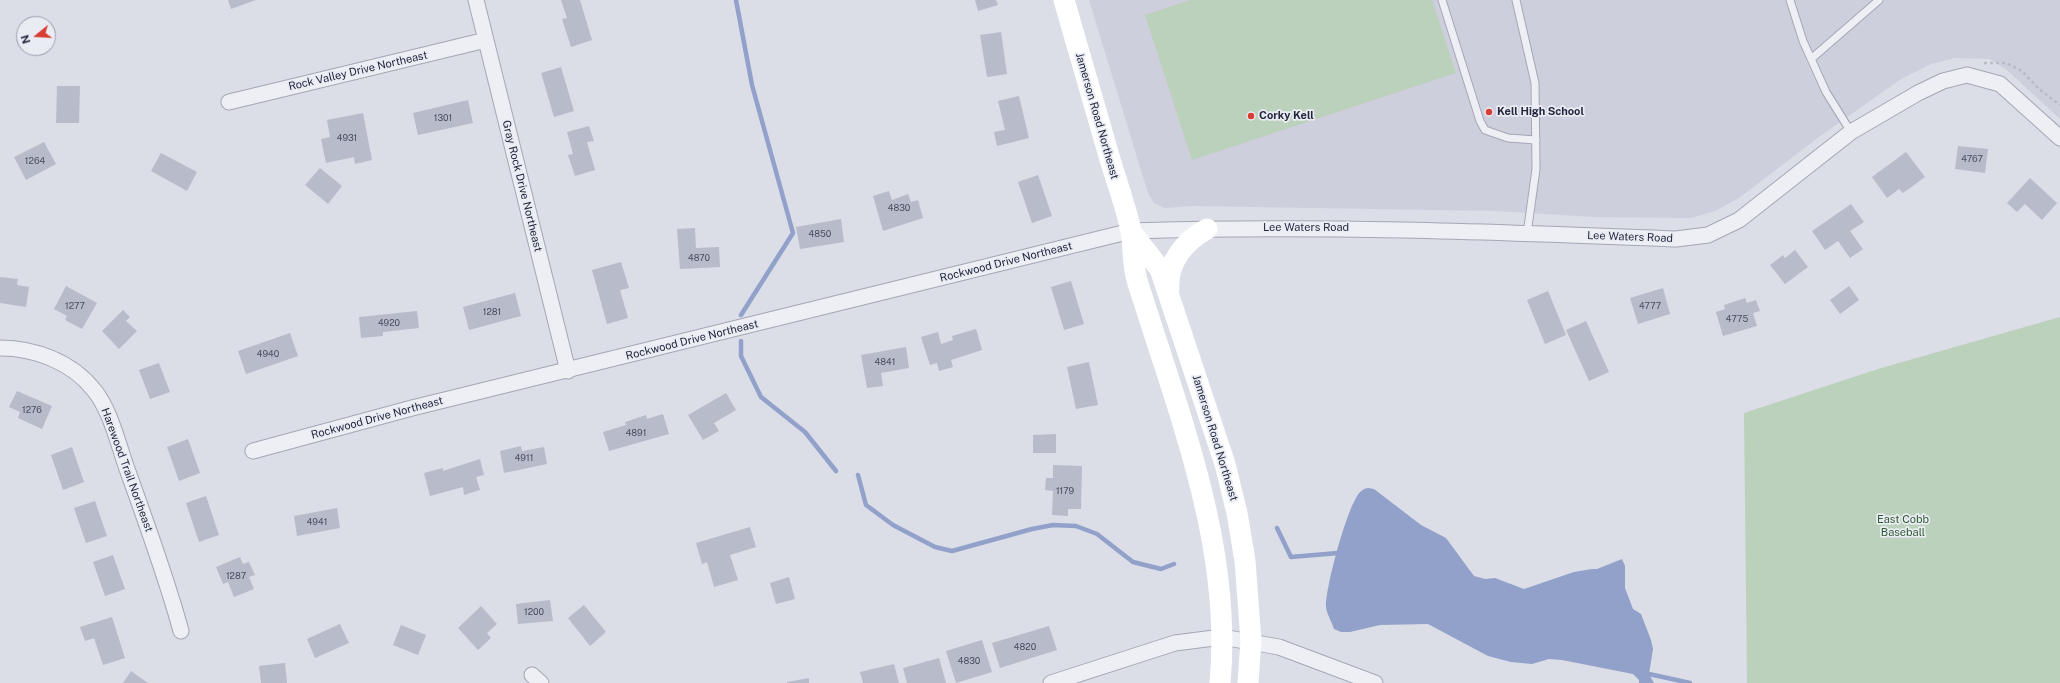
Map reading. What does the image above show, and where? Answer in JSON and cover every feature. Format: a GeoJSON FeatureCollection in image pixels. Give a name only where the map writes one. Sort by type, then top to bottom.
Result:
{"type":"FeatureCollection","features":[{"type":"Feature","properties":{"kind":"street","name":"Gray Rock Drive Northeast"},"geometry":{"type":"LineString","coordinates":[[476,0],[568,371]]}},
{"type":"Feature","properties":{"kind":"street","name":"Jamerson Road Northeast"},"geometry":{"type":"LineString","coordinates":[[1064,0],[1131,231],[1136,278],[1195,465],[1208,518],[1215,557],[1222,637],[1220,683]]}},
{"type":"Feature","properties":{"kind":"street","name":"Rock Valley Drive Northeast"},"geometry":{"type":"LineString","coordinates":[[229,102],[486,40]]}},
{"type":"Feature","properties":{"kind":"street","name":"Lee Waters Road"},"geometry":{"type":"LineString","coordinates":[[1131,231],[1348,228],[1676,239],[1708,235],[1739,220],[1851,132],[1918,92],[1943,81],[1967,75],[2000,84],[2060,138]]}},
{"type":"Feature","properties":{"kind":"street"},"geometry":{"type":"LineString","coordinates":[[1169,294],[1169,277],[1174,262],[1185,245],[1207,229]]}},
{"type":"Feature","properties":{"kind":"street","name":"Jamerson Road Northeast"},"geometry":{"type":"LineString","coordinates":[[1131,231],[1160,269],[1225,464],[1237,513],[1245,561],[1251,641],[1248,683]]}},
{"type":"Feature","properties":{"kind":"street","name":"Rockwood Drive Northeast"},"geometry":{"type":"LineString","coordinates":[[253,451],[412,408],[568,371],[1131,231]]}},
{"type":"Feature","properties":{"kind":"street","name":"Harewood Trail Northeast"},"geometry":{"type":"LineString","coordinates":[[0,348],[19,349],[54,359],[70,368],[95,391],[113,429],[173,600],[181,631]]}},
{"type":"Feature","properties":{"kind":"street"},"geometry":{"type":"LineString","coordinates":[[1051,683],[1175,643],[1222,637],[1279,647],[1375,683]]}},
{"type":"Feature","properties":{"kind":"lane"},"geometry":{"type":"LineString","coordinates":[[1442,0],[1480,121],[1485,130],[1508,138],[1536,140]]}},
{"type":"Feature","properties":{"kind":"lane"},"geometry":{"type":"LineString","coordinates":[[1516,0],[1535,83],[1536,169],[1527,234]]}},
{"type":"Feature","properties":{"kind":"lane"},"geometry":{"type":"LineString","coordinates":[[1790,0],[1811,59],[1826,92],[1851,132]]}},
{"type":"Feature","properties":{"kind":"lane"},"geometry":{"type":"LineString","coordinates":[[1811,59],[1879,0]]}},
{"type":"Feature","properties":{"kind":"shaded area","name":"Kell High School"},"geometry":{"type":"Polygon","coordinates":[[[1089,0],[2060,0],[2060,119],[2008,71],[1990,59],[1955,58],[1931,64],[1901,79],[1819,137],[1739,198],[1715,211],[1691,218],[1593,217],[1497,211],[1191,206],[1165,208],[1154,203],[1148,193],[1089,0]]]}},
{"type":"Feature","properties":{"kind":"green space","name":"Corky Kell"},"geometry":{"type":"Polygon","coordinates":[[[1190,0],[1432,0],[1456,73],[1192,160],[1145,15],[1190,0]]]}},
{"type":"Feature","properties":{"kind":"green space","name":"East Cobb Baseball"},"geometry":{"type":"Polygon","coordinates":[[[2060,317],[2060,683],[1747,683],[1744,413],[1878,369],[2060,317]]]}},
{"type":"Feature","properties":{"kind":"water"},"geometry":{"type":"Polygon","coordinates":[[[1363,489],[1374,489],[1421,525],[1446,538],[1474,576],[1485,579],[1495,578],[1524,589],[1574,572],[1597,569],[1622,559],[1625,566],[1625,588],[1633,609],[1641,614],[1651,640],[1653,649],[1649,674],[1654,683],[1639,683],[1639,680],[1633,674],[1562,660],[1549,659],[1532,664],[1511,662],[1488,656],[1428,624],[1380,625],[1350,632],[1341,632],[1334,629],[1326,606],[1329,583],[1346,521],[1360,492],[1363,489]]]}},
{"type":"Feature","properties":{"kind":"building"},"geometry":{"type":"Polygon","coordinates":[[[228,0],[256,0],[231,9],[228,0]]]}},
{"type":"Feature","properties":{"kind":"building"},"geometry":{"type":"Polygon","coordinates":[[[561,0],[580,0],[592,40],[571,47],[562,19],[567,18],[561,0]]]}},
{"type":"Feature","properties":{"kind":"building"},"geometry":{"type":"Polygon","coordinates":[[[975,0],[996,0],[998,5],[978,11],[975,0]]]}},
{"type":"Feature","properties":{"kind":"building"},"geometry":{"type":"Polygon","coordinates":[[[1001,32],[1007,74],[987,77],[980,35],[1001,32]]]}},
{"type":"Feature","properties":{"kind":"building"},"geometry":{"type":"Polygon","coordinates":[[[561,67],[574,111],[554,117],[541,73],[561,67]]]}},
{"type":"Feature","properties":{"kind":"building"},"geometry":{"type":"Polygon","coordinates":[[[57,86],[80,86],[79,123],[56,123],[57,86]]]}},
{"type":"Feature","properties":{"kind":"building"},"geometry":{"type":"Polygon","coordinates":[[[1019,96],[1029,138],[997,146],[994,132],[1005,130],[998,101],[1019,96]]]}},
{"type":"Feature","properties":{"kind":"building"},"geometry":{"type":"Polygon","coordinates":[[[468,100],[473,123],[418,135],[413,113],[468,100]]]}},
{"type":"Feature","properties":{"kind":"building"},"geometry":{"type":"Polygon","coordinates":[[[363,113],[372,160],[355,164],[354,157],[326,163],[321,139],[330,137],[327,120],[363,113]]]}},
{"type":"Feature","properties":{"kind":"building"},"geometry":{"type":"Polygon","coordinates":[[[589,126],[594,141],[587,142],[595,170],[575,176],[568,155],[573,154],[567,132],[589,126]]]}},
{"type":"Feature","properties":{"kind":"building"},"geometry":{"type":"Polygon","coordinates":[[[44,142],[56,164],[26,180],[14,157],[44,142]]]}},
{"type":"Feature","properties":{"kind":"building"},"geometry":{"type":"Polygon","coordinates":[[[1958,146],[1988,149],[1985,173],[1955,169],[1958,146]]]}},
{"type":"Feature","properties":{"kind":"building"},"geometry":{"type":"Polygon","coordinates":[[[1906,152],[1925,177],[1903,193],[1899,189],[1887,198],[1872,177],[1906,152]]]}},
{"type":"Feature","properties":{"kind":"building"},"geometry":{"type":"Polygon","coordinates":[[[161,153],[197,172],[187,191],[151,171],[161,153]]]}},
{"type":"Feature","properties":{"kind":"building"},"geometry":{"type":"Polygon","coordinates":[[[320,168],[342,186],[328,204],[305,185],[320,168]]]}},
{"type":"Feature","properties":{"kind":"building"},"geometry":{"type":"Polygon","coordinates":[[[1038,175],[1052,216],[1032,223],[1018,182],[1038,175]]]}},
{"type":"Feature","properties":{"kind":"building"},"geometry":{"type":"Polygon","coordinates":[[[2030,178],[2057,203],[2042,220],[2025,204],[2017,212],[2007,203],[2030,178]]]}},
{"type":"Feature","properties":{"kind":"building"},"geometry":{"type":"Polygon","coordinates":[[[889,191],[892,200],[908,194],[911,202],[918,200],[923,218],[883,231],[873,196],[889,191]]]}},
{"type":"Feature","properties":{"kind":"building"},"geometry":{"type":"Polygon","coordinates":[[[1851,204],[1864,222],[1850,231],[1863,249],[1850,258],[1838,241],[1825,250],[1812,231],[1851,204]]]}},
{"type":"Feature","properties":{"kind":"building"},"geometry":{"type":"Polygon","coordinates":[[[841,219],[844,242],[800,249],[796,227],[841,219]]]}},
{"type":"Feature","properties":{"kind":"building"},"geometry":{"type":"Polygon","coordinates":[[[695,228],[696,248],[719,247],[720,267],[680,269],[677,229],[695,228]]]}},
{"type":"Feature","properties":{"kind":"building"},"geometry":{"type":"Polygon","coordinates":[[[1795,250],[1808,267],[1785,284],[1770,265],[1783,255],[1785,258],[1795,250]]]}},
{"type":"Feature","properties":{"kind":"building"},"geometry":{"type":"Polygon","coordinates":[[[621,262],[629,288],[620,290],[628,318],[607,324],[592,270],[621,262]]]}},
{"type":"Feature","properties":{"kind":"building"},"geometry":{"type":"Polygon","coordinates":[[[0,277],[18,279],[17,285],[29,287],[26,307],[0,303],[0,277]]]}},
{"type":"Feature","properties":{"kind":"building"},"geometry":{"type":"Polygon","coordinates":[[[1071,281],[1084,324],[1064,330],[1051,287],[1071,281]]]}},
{"type":"Feature","properties":{"kind":"building"},"geometry":{"type":"Polygon","coordinates":[[[66,286],[97,303],[82,329],[65,320],[67,316],[54,309],[66,286]]]}},
{"type":"Feature","properties":{"kind":"building"},"geometry":{"type":"Polygon","coordinates":[[[1849,286],[1859,300],[1840,314],[1830,300],[1849,286]]]}},
{"type":"Feature","properties":{"kind":"building"},"geometry":{"type":"Polygon","coordinates":[[[1663,288],[1670,314],[1638,324],[1630,298],[1663,288]]]}},
{"type":"Feature","properties":{"kind":"building"},"geometry":{"type":"Polygon","coordinates":[[[1548,291],[1566,335],[1545,344],[1527,300],[1548,291]]]}},
{"type":"Feature","properties":{"kind":"building"},"geometry":{"type":"Polygon","coordinates":[[[515,293],[521,316],[469,330],[463,307],[515,293]]]}},
{"type":"Feature","properties":{"kind":"building"},"geometry":{"type":"Polygon","coordinates":[[[1745,298],[1747,303],[1756,300],[1760,311],[1753,313],[1757,326],[1723,336],[1716,312],[1725,309],[1724,305],[1745,298]]]}},
{"type":"Feature","properties":{"kind":"building"},"geometry":{"type":"Polygon","coordinates":[[[123,310],[130,317],[126,321],[137,331],[119,349],[102,331],[123,310]]]}},
{"type":"Feature","properties":{"kind":"building"},"geometry":{"type":"Polygon","coordinates":[[[417,311],[419,328],[383,332],[383,336],[361,338],[359,317],[417,311]]]}},
{"type":"Feature","properties":{"kind":"building"},"geometry":{"type":"Polygon","coordinates":[[[1586,321],[1609,372],[1589,381],[1566,330],[1586,321]]]}},
{"type":"Feature","properties":{"kind":"building"},"geometry":{"type":"Polygon","coordinates":[[[976,329],[982,350],[951,360],[953,367],[939,371],[937,363],[930,365],[921,337],[938,332],[941,344],[953,340],[952,336],[976,329]]]}},
{"type":"Feature","properties":{"kind":"building"},"geometry":{"type":"Polygon","coordinates":[[[290,333],[298,356],[246,374],[238,351],[290,333]]]}},
{"type":"Feature","properties":{"kind":"building"},"geometry":{"type":"Polygon","coordinates":[[[906,347],[909,368],[881,373],[883,386],[867,388],[861,355],[906,347]]]}},
{"type":"Feature","properties":{"kind":"building"},"geometry":{"type":"Polygon","coordinates":[[[1089,362],[1098,405],[1076,409],[1067,367],[1089,362]]]}},
{"type":"Feature","properties":{"kind":"building"},"geometry":{"type":"Polygon","coordinates":[[[159,363],[170,392],[150,399],[139,370],[159,363]]]}},
{"type":"Feature","properties":{"kind":"building"},"geometry":{"type":"Polygon","coordinates":[[[17,391],[52,406],[42,429],[18,418],[20,412],[9,407],[17,391]]]}},
{"type":"Feature","properties":{"kind":"building"},"geometry":{"type":"Polygon","coordinates":[[[726,393],[736,410],[714,423],[719,431],[703,440],[688,415],[726,393]]]}},
{"type":"Feature","properties":{"kind":"building"},"geometry":{"type":"Polygon","coordinates":[[[663,414],[669,434],[609,451],[603,432],[626,425],[625,422],[646,415],[647,419],[663,414]]]}},
{"type":"Feature","properties":{"kind":"building"},"geometry":{"type":"Polygon","coordinates":[[[1056,434],[1056,453],[1033,453],[1033,435],[1056,434]]]}},
{"type":"Feature","properties":{"kind":"building"},"geometry":{"type":"Polygon","coordinates":[[[188,439],[200,473],[179,481],[167,447],[188,439]]]}},
{"type":"Feature","properties":{"kind":"building"},"geometry":{"type":"Polygon","coordinates":[[[521,446],[522,451],[544,447],[547,464],[504,473],[500,451],[521,446]]]}},
{"type":"Feature","properties":{"kind":"building"},"geometry":{"type":"Polygon","coordinates":[[[72,447],[84,482],[63,490],[51,455],[72,447]]]}},
{"type":"Feature","properties":{"kind":"building"},"geometry":{"type":"Polygon","coordinates":[[[480,459],[484,475],[476,477],[480,490],[464,495],[463,487],[430,496],[424,473],[443,468],[443,471],[480,459]]]}},
{"type":"Feature","properties":{"kind":"building"},"geometry":{"type":"Polygon","coordinates":[[[1053,465],[1082,466],[1081,509],[1068,509],[1068,516],[1052,515],[1053,491],[1045,490],[1046,478],[1053,478],[1053,465]]]}},
{"type":"Feature","properties":{"kind":"building"},"geometry":{"type":"Polygon","coordinates":[[[206,496],[219,535],[199,542],[186,503],[206,496]]]}},
{"type":"Feature","properties":{"kind":"building"},"geometry":{"type":"Polygon","coordinates":[[[95,501],[107,536],[86,543],[74,508],[95,501]]]}},
{"type":"Feature","properties":{"kind":"building"},"geometry":{"type":"Polygon","coordinates":[[[337,508],[340,528],[297,536],[294,516],[337,508]]]}},
{"type":"Feature","properties":{"kind":"building"},"geometry":{"type":"Polygon","coordinates":[[[750,527],[756,547],[730,555],[738,580],[714,587],[707,562],[702,564],[696,543],[750,527]]]}},
{"type":"Feature","properties":{"kind":"building"},"geometry":{"type":"Polygon","coordinates":[[[113,555],[125,589],[105,596],[93,562],[113,555]]]}},
{"type":"Feature","properties":{"kind":"building"},"geometry":{"type":"Polygon","coordinates":[[[240,557],[243,564],[249,562],[255,575],[249,577],[254,589],[234,597],[228,582],[223,584],[216,567],[240,557]]]}},
{"type":"Feature","properties":{"kind":"building"},"geometry":{"type":"Polygon","coordinates":[[[789,577],[795,599],[776,604],[770,583],[789,577]]]}},
{"type":"Feature","properties":{"kind":"building"},"geometry":{"type":"Polygon","coordinates":[[[550,600],[553,621],[518,624],[516,604],[550,600]]]}},
{"type":"Feature","properties":{"kind":"building"},"geometry":{"type":"Polygon","coordinates":[[[584,605],[606,632],[590,646],[568,618],[584,605]]]}},
{"type":"Feature","properties":{"kind":"building"},"geometry":{"type":"Polygon","coordinates":[[[481,606],[497,624],[487,633],[491,638],[478,650],[458,628],[481,606]]]}},
{"type":"Feature","properties":{"kind":"building"},"geometry":{"type":"Polygon","coordinates":[[[112,617],[125,658],[103,665],[94,638],[85,641],[80,627],[112,617]]]}},
{"type":"Feature","properties":{"kind":"building"},"geometry":{"type":"Polygon","coordinates":[[[340,624],[349,643],[315,658],[307,639],[340,624]]]}},
{"type":"Feature","properties":{"kind":"building"},"geometry":{"type":"Polygon","coordinates":[[[401,625],[426,635],[418,655],[393,645],[401,625]]]}},
{"type":"Feature","properties":{"kind":"building"},"geometry":{"type":"Polygon","coordinates":[[[1049,626],[1057,650],[1000,668],[992,643],[1049,626]]]}},
{"type":"Feature","properties":{"kind":"building"},"geometry":{"type":"Polygon","coordinates":[[[982,640],[992,672],[956,683],[946,651],[982,640]]]}},
{"type":"Feature","properties":{"kind":"building"},"geometry":{"type":"Polygon","coordinates":[[[939,658],[946,683],[907,683],[903,668],[939,658]]]}},
{"type":"Feature","properties":{"kind":"building"},"geometry":{"type":"Polygon","coordinates":[[[285,663],[287,683],[261,683],[259,666],[285,663]]]}},
{"type":"Feature","properties":{"kind":"building"},"geometry":{"type":"Polygon","coordinates":[[[894,664],[899,683],[863,683],[860,672],[894,664]]]}},
{"type":"Feature","properties":{"kind":"building"},"geometry":{"type":"Polygon","coordinates":[[[131,671],[148,683],[123,683],[131,671]]]}},
{"type":"Feature","properties":{"kind":"building"},"geometry":{"type":"Polygon","coordinates":[[[809,678],[809,683],[787,683],[787,682],[809,678]]]}},
{"type":"Feature","properties":{"kind":"waterway"},"geometry":{"type":"LineString","coordinates":[[736,0],[752,85],[793,233],[741,315]]}},
{"type":"Feature","properties":{"kind":"waterway"},"geometry":{"type":"LineString","coordinates":[[741,341],[741,356],[761,397],[805,432],[836,471]]}},
{"type":"Feature","properties":{"kind":"waterway"},"geometry":{"type":"LineString","coordinates":[[858,475],[866,505],[893,525],[935,547],[952,551],[1032,529],[1053,525],[1076,526],[1097,534],[1133,562],[1161,569],[1174,564]]}},
{"type":"Feature","properties":{"kind":"waterway"},"geometry":{"type":"LineString","coordinates":[[1277,528],[1291,557],[1338,553]]}},
{"type":"Feature","properties":{"kind":"waterway"},"geometry":{"type":"LineString","coordinates":[[1649,674],[1690,683]]}},
{"type":"Feature","properties":{"kind":"place","name":"Kell High School"},"geometry":{"type":"Point","coordinates":[1489,112]}},
{"type":"Feature","properties":{"kind":"place","name":"Corky Kell"},"geometry":{"type":"Point","coordinates":[1251,116]}}]}
